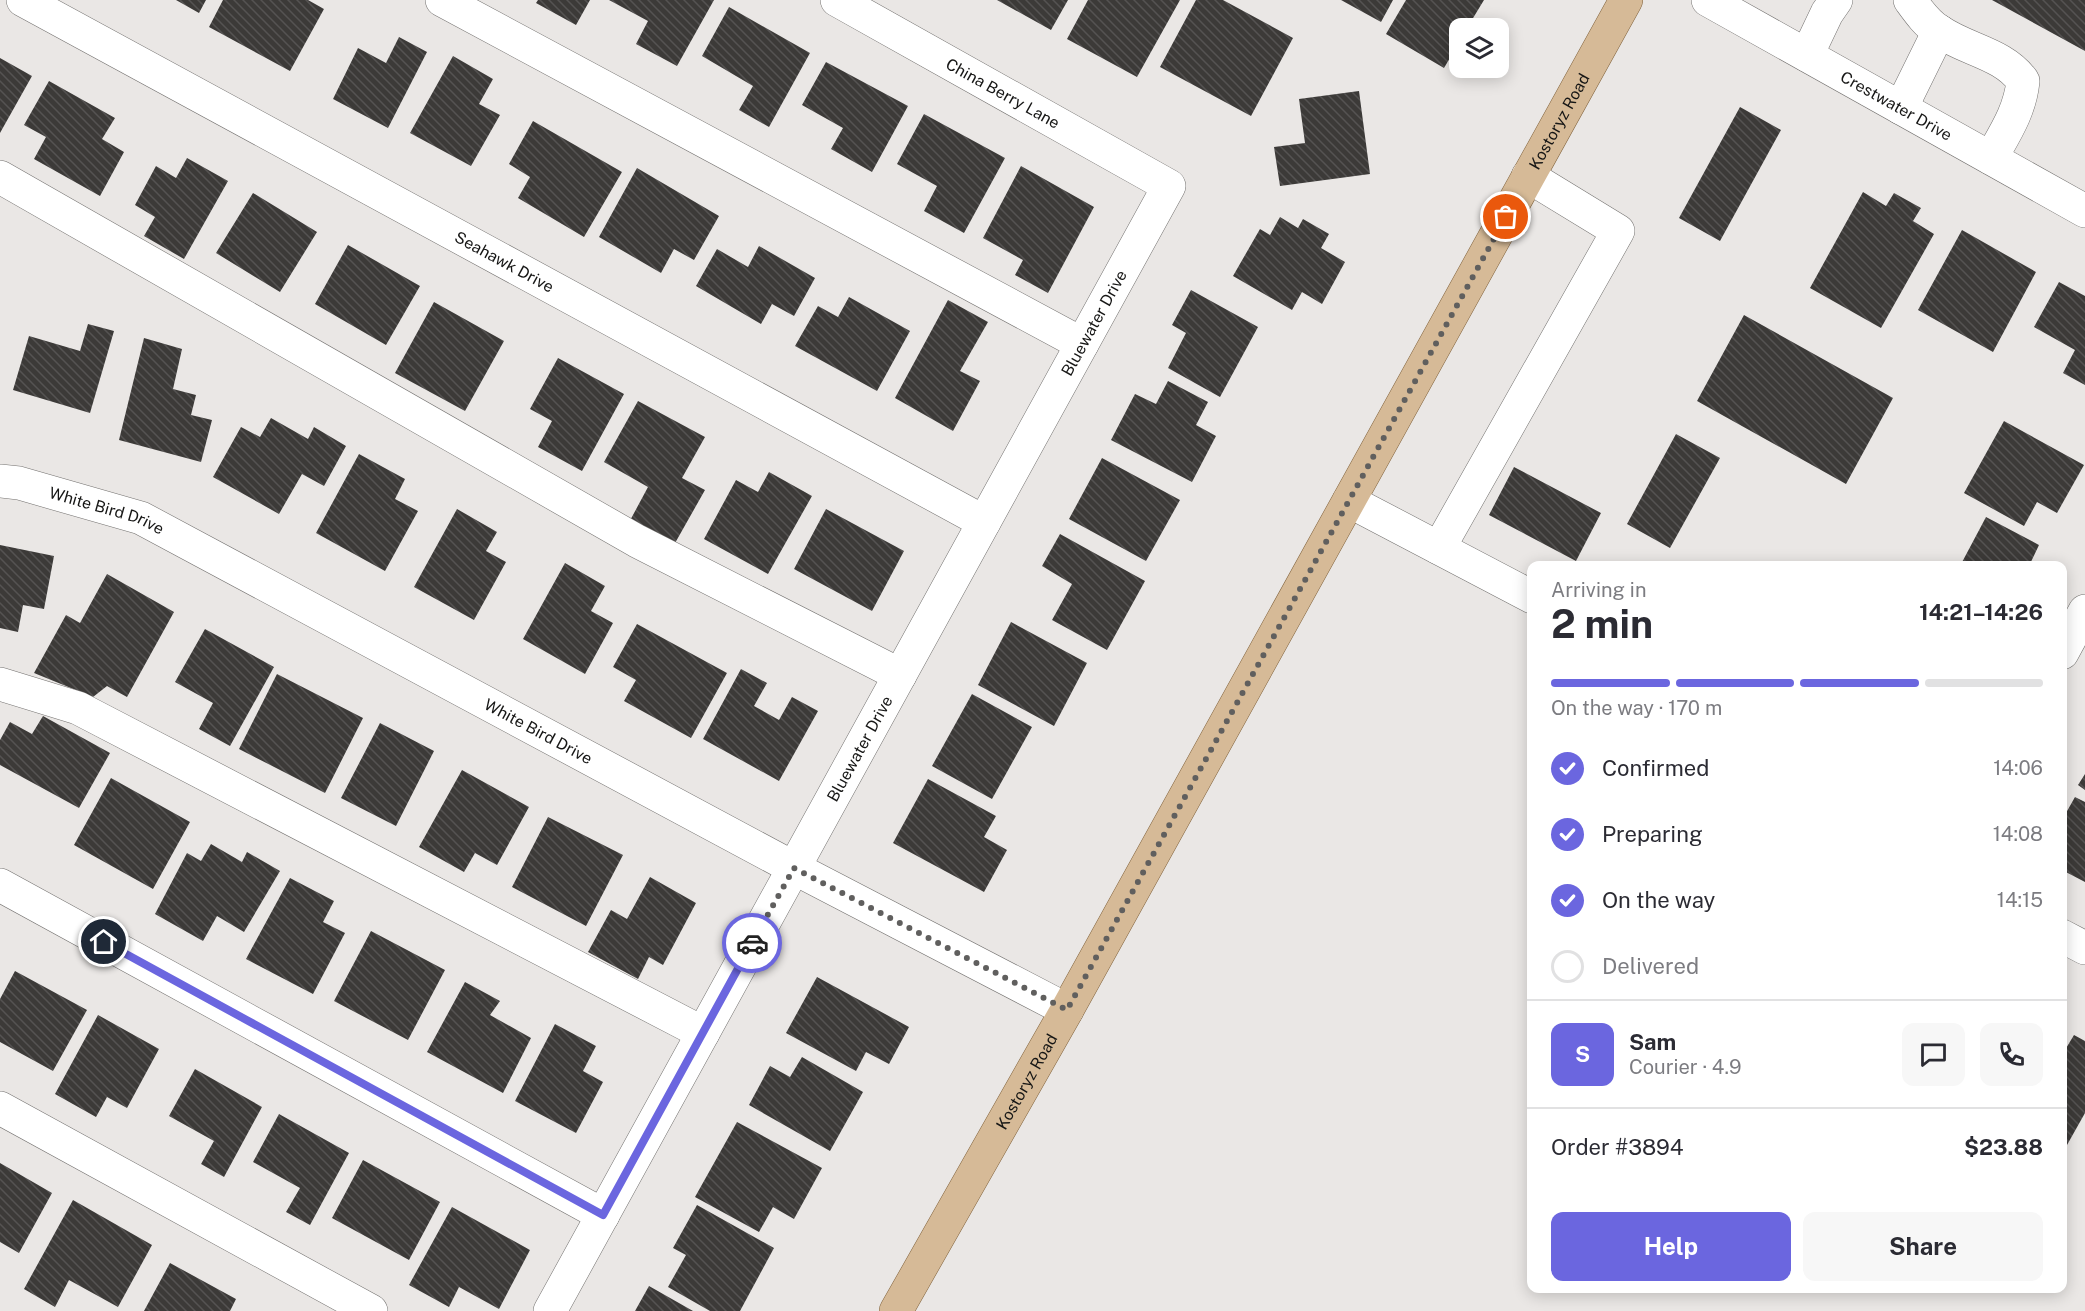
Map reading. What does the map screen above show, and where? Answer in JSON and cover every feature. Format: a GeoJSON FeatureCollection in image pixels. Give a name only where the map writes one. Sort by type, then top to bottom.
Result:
{"type":"FeatureCollection","features":[{"type":"Feature","properties":{"kind":"main road","name":"Kostoryz Road"},"geometry":{"type":"LineString","coordinates":[[896,1311],[1067,1010],[1626,0]]}},
{"type":"Feature","properties":{"kind":"street","name":"Seahawk Drive"},"geometry":{"type":"LineString","coordinates":[[23,0],[984,522]]}},
{"type":"Feature","properties":{"kind":"street"},"geometry":{"type":"LineString","coordinates":[[442,0],[1082,345]]}},
{"type":"Feature","properties":{"kind":"street","name":"China Berry Lane"},"geometry":{"type":"LineString","coordinates":[[837,0],[1169,186]]}},
{"type":"Feature","properties":{"kind":"street","name":"Crestwater Drive"},"geometry":{"type":"LineString","coordinates":[[1708,0],[2085,212]]}},
{"type":"Feature","properties":{"kind":"street"},"geometry":{"type":"LineString","coordinates":[[1807,55],[1827,13],[1836,0]]}},
{"type":"Feature","properties":{"kind":"street"},"geometry":{"type":"LineString","coordinates":[[1910,0],[1939,31],[2005,63],[2024,81],[2021,99],[2013,121],[1990,158]]}},
{"type":"Feature","properties":{"kind":"street"},"geometry":{"type":"LineString","coordinates":[[1901,108],[1939,31]]}},
{"type":"Feature","properties":{"kind":"street"},"geometry":{"type":"LineString","coordinates":[[1438,548],[1618,231],[1528,176]]}},
{"type":"Feature","properties":{"kind":"street"},"geometry":{"type":"LineString","coordinates":[[0,177],[637,541],[900,675]]}},
{"type":"Feature","properties":{"kind":"street","name":"Bluewater Drive"},"geometry":{"type":"LineString","coordinates":[[550,1311],[1169,186]]}},
{"type":"Feature","properties":{"kind":"street","name":"White Bird Drive"},"geometry":{"type":"LineString","coordinates":[[0,481],[19,483],[141,518],[794,868],[1067,1010]]}},
{"type":"Feature","properties":{"kind":"street"},"geometry":{"type":"LineString","coordinates":[[1349,501],[1527,594]]}},
{"type":"Feature","properties":{"kind":"street"},"geometry":{"type":"LineString","coordinates":[[2067,644],[2085,611]]}},
{"type":"Feature","properties":{"kind":"street"},"geometry":{"type":"LineString","coordinates":[[0,684],[78,708],[703,1033]]}},
{"type":"Feature","properties":{"kind":"street"},"geometry":{"type":"LineString","coordinates":[[0,885],[603,1215]]}},
{"type":"Feature","properties":{"kind":"street"},"geometry":{"type":"LineString","coordinates":[[2067,939],[2085,948]]}},
{"type":"Feature","properties":{"kind":"street"},"geometry":{"type":"LineString","coordinates":[[0,1108],[371,1311]]}},
{"type":"Feature","properties":{"kind":"building"},"geometry":{"type":"Polygon","coordinates":[[[176,0],[206,0],[199,13],[176,0]]]}},
{"type":"Feature","properties":{"kind":"building"},"geometry":{"type":"Polygon","coordinates":[[[223,0],[308,0],[324,9],[290,71],[209,27],[223,0]]]}},
{"type":"Feature","properties":{"kind":"building"},"geometry":{"type":"Polygon","coordinates":[[[538,0],[590,0],[576,25],[536,3],[538,0]]]}},
{"type":"Feature","properties":{"kind":"building"},"geometry":{"type":"Polygon","coordinates":[[[609,0],[714,0],[677,66],[636,44],[648,21],[609,0]]]}},
{"type":"Feature","properties":{"kind":"building"},"geometry":{"type":"Polygon","coordinates":[[[997,0],[1068,0],[1051,30],[997,0]]]}},
{"type":"Feature","properties":{"kind":"building"},"geometry":{"type":"Polygon","coordinates":[[[1088,0],[1180,0],[1137,77],[1067,39],[1088,0]]]}},
{"type":"Feature","properties":{"kind":"building"},"geometry":{"type":"Polygon","coordinates":[[[1196,0],[1223,0],[1293,38],[1251,116],[1160,67],[1196,0]]]}},
{"type":"Feature","properties":{"kind":"building"},"geometry":{"type":"Polygon","coordinates":[[[1341,0],[1393,0],[1381,22],[1341,0]]]}},
{"type":"Feature","properties":{"kind":"building"},"geometry":{"type":"Polygon","coordinates":[[[1406,0],[1484,0],[1473,18],[1449,18],[1449,60],[1444,68],[1386,34],[1406,0]]]}},
{"type":"Feature","properties":{"kind":"building"},"geometry":{"type":"Polygon","coordinates":[[[1992,0],[2085,0],[2085,51],[1992,0]]]}},
{"type":"Feature","properties":{"kind":"building"},"geometry":{"type":"Polygon","coordinates":[[[729,7],[810,53],[769,127],[739,110],[753,86],[702,56],[729,7]]]}},
{"type":"Feature","properties":{"kind":"building"},"geometry":{"type":"Polygon","coordinates":[[[399,37],[427,52],[388,128],[333,99],[358,48],[386,63],[399,37]]]}},
{"type":"Feature","properties":{"kind":"building"},"geometry":{"type":"Polygon","coordinates":[[[453,56],[493,79],[479,104],[500,115],[471,166],[410,133],[453,56]]]}},
{"type":"Feature","properties":{"kind":"building"},"geometry":{"type":"Polygon","coordinates":[[[0,58],[32,76],[0,133],[0,58]]]}},
{"type":"Feature","properties":{"kind":"building"},"geometry":{"type":"Polygon","coordinates":[[[826,62],[908,106],[872,172],[831,149],[843,128],[802,105],[826,62]]]}},
{"type":"Feature","properties":{"kind":"building"},"geometry":{"type":"Polygon","coordinates":[[[49,81],[115,118],[102,139],[124,152],[100,196],[34,159],[46,137],[24,125],[49,81]]]}},
{"type":"Feature","properties":{"kind":"building"},"geometry":{"type":"Polygon","coordinates":[[[1359,91],[1370,174],[1280,186],[1274,147],[1305,143],[1299,99],[1359,91]]]}},
{"type":"Feature","properties":{"kind":"building"},"geometry":{"type":"Polygon","coordinates":[[[1740,107],[1781,130],[1720,241],[1679,218],[1740,107]]]}},
{"type":"Feature","properties":{"kind":"building"},"geometry":{"type":"Polygon","coordinates":[[[924,114],[1005,158],[964,233],[924,211],[937,186],[897,164],[924,114]]]}},
{"type":"Feature","properties":{"kind":"building"},"geometry":{"type":"Polygon","coordinates":[[[533,121],[622,172],[584,237],[518,198],[530,177],[509,164],[533,121]]]}},
{"type":"Feature","properties":{"kind":"building"},"geometry":{"type":"Polygon","coordinates":[[[187,158],[228,181],[184,259],[144,236],[155,217],[135,205],[156,166],[176,178],[187,158]]]}},
{"type":"Feature","properties":{"kind":"building"},"geometry":{"type":"Polygon","coordinates":[[[1021,166],[1094,207],[1048,293],[1015,275],[1023,260],[983,238],[1021,166]]]}},
{"type":"Feature","properties":{"kind":"building"},"geometry":{"type":"Polygon","coordinates":[[[637,168],[719,216],[694,260],[674,249],[661,273],[599,237],[637,168]]]}},
{"type":"Feature","properties":{"kind":"building"},"geometry":{"type":"Polygon","coordinates":[[[1863,192],[1886,206],[1894,193],[1921,208],[1913,221],[1934,234],[1881,328],[1810,288],[1863,192]]]}},
{"type":"Feature","properties":{"kind":"building"},"geometry":{"type":"Polygon","coordinates":[[[253,193],[317,232],[280,292],[216,253],[253,193]]]}},
{"type":"Feature","properties":{"kind":"building"},"geometry":{"type":"Polygon","coordinates":[[[1280,217],[1298,228],[1303,219],[1329,234],[1321,248],[1345,262],[1322,304],[1302,292],[1292,310],[1233,276],[1260,229],[1270,235],[1280,217]]]}},
{"type":"Feature","properties":{"kind":"building"},"geometry":{"type":"Polygon","coordinates":[[[1962,230],[2036,272],[1993,352],[1918,310],[1962,230]]]}},
{"type":"Feature","properties":{"kind":"building"},"geometry":{"type":"Polygon","coordinates":[[[348,245],[420,286],[386,345],[315,304],[348,245]]]}},
{"type":"Feature","properties":{"kind":"building"},"geometry":{"type":"Polygon","coordinates":[[[759,246],[815,278],[794,316],[772,304],[761,324],[696,286],[717,249],[748,267],[759,246]]]}},
{"type":"Feature","properties":{"kind":"building"},"geometry":{"type":"Polygon","coordinates":[[[2059,282],[2085,296],[2085,385],[2063,373],[2075,350],[2034,327],[2059,282]]]}},
{"type":"Feature","properties":{"kind":"building"},"geometry":{"type":"Polygon","coordinates":[[[1191,290],[1258,327],[1220,397],[1168,368],[1186,333],[1172,325],[1191,290]]]}},
{"type":"Feature","properties":{"kind":"building"},"geometry":{"type":"Polygon","coordinates":[[[849,297],[910,331],[877,391],[795,346],[818,306],[838,317],[849,297]]]}},
{"type":"Feature","properties":{"kind":"building"},"geometry":{"type":"Polygon","coordinates":[[[948,300],[988,322],[960,371],[980,381],[953,431],[895,398],[948,300]]]}},
{"type":"Feature","properties":{"kind":"building"},"geometry":{"type":"Polygon","coordinates":[[[434,302],[504,341],[465,411],[395,373],[434,302]]]}},
{"type":"Feature","properties":{"kind":"building"},"geometry":{"type":"Polygon","coordinates":[[[1744,315],[1893,398],[1846,484],[1697,401],[1744,315]]]}},
{"type":"Feature","properties":{"kind":"building"},"geometry":{"type":"Polygon","coordinates":[[[88,324],[114,331],[90,413],[13,390],[29,336],[80,351],[88,324]]]}},
{"type":"Feature","properties":{"kind":"building"},"geometry":{"type":"Polygon","coordinates":[[[144,338],[182,349],[173,389],[196,395],[191,415],[212,420],[201,462],[119,440],[144,338]]]}},
{"type":"Feature","properties":{"kind":"building"},"geometry":{"type":"Polygon","coordinates":[[[558,358],[624,394],[582,471],[538,447],[552,421],[530,409],[558,358]]]}},
{"type":"Feature","properties":{"kind":"building"},"geometry":{"type":"Polygon","coordinates":[[[1168,381],[1208,402],[1196,425],[1216,436],[1192,482],[1111,440],[1135,394],[1156,404],[1168,381]]]}},
{"type":"Feature","properties":{"kind":"building"},"geometry":{"type":"Polygon","coordinates":[[[638,401],[705,437],[682,478],[705,490],[670,552],[626,528],[648,487],[604,462],[638,401]]]}},
{"type":"Feature","properties":{"kind":"building"},"geometry":{"type":"Polygon","coordinates":[[[271,418],[308,439],[314,427],[346,446],[324,486],[302,474],[279,514],[213,477],[241,427],[260,437],[271,418]]]}},
{"type":"Feature","properties":{"kind":"building"},"geometry":{"type":"Polygon","coordinates":[[[2004,421],[2084,465],[2057,513],[2037,502],[2024,526],[1964,493],[2004,421]]]}},
{"type":"Feature","properties":{"kind":"building"},"geometry":{"type":"Polygon","coordinates":[[[1676,434],[1720,458],[1670,548],[1627,524],[1676,434]]]}},
{"type":"Feature","properties":{"kind":"building"},"geometry":{"type":"Polygon","coordinates":[[[359,454],[405,479],[395,499],[418,511],[385,571],[316,533],[359,454]]]}},
{"type":"Feature","properties":{"kind":"building"},"geometry":{"type":"Polygon","coordinates":[[[1102,458],[1180,500],[1146,561],[1069,519],[1102,458]]]}},
{"type":"Feature","properties":{"kind":"building"},"geometry":{"type":"Polygon","coordinates":[[[1514,467],[1601,513],[1576,561],[1489,515],[1514,467]]]}},
{"type":"Feature","properties":{"kind":"building"},"geometry":{"type":"Polygon","coordinates":[[[769,472],[812,496],[768,574],[704,539],[736,480],[758,492],[769,472]]]}},
{"type":"Feature","properties":{"kind":"building"},"geometry":{"type":"Polygon","coordinates":[[[457,509],[497,532],[486,551],[506,562],[474,620],[414,587],[457,509]]]}},
{"type":"Feature","properties":{"kind":"building"},"geometry":{"type":"Polygon","coordinates":[[[826,509],[904,551],[872,611],[794,569],[826,509]]]}},
{"type":"Feature","properties":{"kind":"building"},"geometry":{"type":"Polygon","coordinates":[[[1986,517],[2039,545],[2031,561],[1963,561],[1986,517]]]}},
{"type":"Feature","properties":{"kind":"building"},"geometry":{"type":"Polygon","coordinates":[[[1060,534],[1145,581],[1107,650],[1052,620],[1072,584],[1042,566],[1060,534]]]}},
{"type":"Feature","properties":{"kind":"building"},"geometry":{"type":"Polygon","coordinates":[[[0,545],[54,556],[44,609],[23,605],[18,632],[0,628],[0,545]]]}},
{"type":"Feature","properties":{"kind":"building"},"geometry":{"type":"Polygon","coordinates":[[[565,563],[605,586],[591,611],[613,623],[585,674],[523,639],[565,563]]]}},
{"type":"Feature","properties":{"kind":"building"},"geometry":{"type":"Polygon","coordinates":[[[107,574],[174,612],[127,697],[107,686],[93,697],[34,673],[66,615],[80,623],[107,574]]]}},
{"type":"Feature","properties":{"kind":"building"},"geometry":{"type":"Polygon","coordinates":[[[1011,622],[1087,663],[1054,726],[978,685],[1011,622]]]}},
{"type":"Feature","properties":{"kind":"building"},"geometry":{"type":"Polygon","coordinates":[[[637,624],[727,673],[691,738],[624,701],[636,680],[613,667],[637,624]]]}},
{"type":"Feature","properties":{"kind":"building"},"geometry":{"type":"Polygon","coordinates":[[[205,629],[274,667],[230,746],[199,729],[213,703],[175,682],[205,629]]]}},
{"type":"Feature","properties":{"kind":"building"},"geometry":{"type":"Polygon","coordinates":[[[741,669],[767,683],[754,706],[779,720],[792,697],[818,711],[779,781],[703,739],[741,669]]]}},
{"type":"Feature","properties":{"kind":"building"},"geometry":{"type":"Polygon","coordinates":[[[277,674],[363,718],[325,793],[239,749],[277,674]]]}},
{"type":"Feature","properties":{"kind":"building"},"geometry":{"type":"Polygon","coordinates":[[[972,694],[1032,727],[992,799],[932,766],[972,694]]]}},
{"type":"Feature","properties":{"kind":"building"},"geometry":{"type":"Polygon","coordinates":[[[43,716],[110,753],[79,808],[0,765],[0,740],[10,722],[32,734],[43,716]]]}},
{"type":"Feature","properties":{"kind":"building"},"geometry":{"type":"Polygon","coordinates":[[[380,723],[434,751],[396,826],[341,798],[380,723]]]}},
{"type":"Feature","properties":{"kind":"building"},"geometry":{"type":"Polygon","coordinates":[[[462,770],[529,807],[497,865],[475,853],[464,872],[419,847],[462,770]]]}},
{"type":"Feature","properties":{"kind":"building"},"geometry":{"type":"Polygon","coordinates":[[[2085,774],[2085,790],[2078,785],[2085,774]]]}},
{"type":"Feature","properties":{"kind":"building"},"geometry":{"type":"Polygon","coordinates":[[[111,778],[190,822],[153,889],[74,845],[111,778]]]}},
{"type":"Feature","properties":{"kind":"building"},"geometry":{"type":"Polygon","coordinates":[[[928,779],[996,816],[984,837],[1007,850],[984,892],[893,843],[928,779]]]}},
{"type":"Feature","properties":{"kind":"building"},"geometry":{"type":"Polygon","coordinates":[[[2075,797],[2085,802],[2085,882],[2067,873],[2067,811],[2075,797]]]}},
{"type":"Feature","properties":{"kind":"building"},"geometry":{"type":"Polygon","coordinates":[[[548,817],[623,855],[586,926],[512,887],[548,817]]]}},
{"type":"Feature","properties":{"kind":"building"},"geometry":{"type":"Polygon","coordinates":[[[211,844],[242,862],[247,852],[280,871],[244,932],[217,916],[203,941],[155,914],[187,853],[201,861],[211,844]]]}},
{"type":"Feature","properties":{"kind":"building"},"geometry":{"type":"Polygon","coordinates":[[[650,877],[696,903],[663,965],[649,957],[638,979],[588,952],[611,910],[627,919],[650,877]]]}},
{"type":"Feature","properties":{"kind":"building"},"geometry":{"type":"Polygon","coordinates":[[[290,878],[334,901],[323,922],[345,933],[313,994],[246,959],[290,878]]]}},
{"type":"Feature","properties":{"kind":"building"},"geometry":{"type":"Polygon","coordinates":[[[371,931],[445,970],[408,1040],[334,1001],[371,931]]]}},
{"type":"Feature","properties":{"kind":"building"},"geometry":{"type":"Polygon","coordinates":[[[15,971],[87,1010],[53,1071],[0,1042],[0,999],[15,971]]]}},
{"type":"Feature","properties":{"kind":"building"},"geometry":{"type":"Polygon","coordinates":[[[817,977],[909,1027],[889,1064],[866,1052],[856,1071],[786,1033],[817,977]]]}},
{"type":"Feature","properties":{"kind":"building"},"geometry":{"type":"Polygon","coordinates":[[[465,982],[500,1001],[490,1015],[531,1038],[503,1093],[427,1052],[465,982]]]}},
{"type":"Feature","properties":{"kind":"building"},"geometry":{"type":"Polygon","coordinates":[[[98,1015],[159,1049],[127,1108],[107,1097],[96,1117],[55,1094],[98,1015]]]}},
{"type":"Feature","properties":{"kind":"building"},"geometry":{"type":"Polygon","coordinates":[[[555,1024],[596,1046],[583,1071],[603,1082],[576,1133],[515,1101],[555,1024]]]}},
{"type":"Feature","properties":{"kind":"building"},"geometry":{"type":"Polygon","coordinates":[[[2074,1035],[2085,1041],[2085,1113],[2067,1145],[2067,1047],[2074,1035]]]}},
{"type":"Feature","properties":{"kind":"building"},"geometry":{"type":"Polygon","coordinates":[[[802,1057],[863,1092],[830,1151],[749,1105],[770,1066],[790,1077],[802,1057]]]}},
{"type":"Feature","properties":{"kind":"building"},"geometry":{"type":"Polygon","coordinates":[[[195,1069],[262,1107],[224,1177],[201,1164],[214,1141],[169,1116],[195,1069]]]}},
{"type":"Feature","properties":{"kind":"building"},"geometry":{"type":"Polygon","coordinates":[[[279,1114],[349,1153],[310,1225],[286,1212],[300,1188],[253,1162],[279,1114]]]}},
{"type":"Feature","properties":{"kind":"building"},"geometry":{"type":"Polygon","coordinates":[[[737,1122],[822,1168],[794,1219],[773,1207],[759,1232],[695,1197],[737,1122]]]}},
{"type":"Feature","properties":{"kind":"building"},"geometry":{"type":"Polygon","coordinates":[[[363,1160],[440,1202],[409,1260],[332,1218],[363,1160]]]}},
{"type":"Feature","properties":{"kind":"building"},"geometry":{"type":"Polygon","coordinates":[[[0,1163],[52,1193],[19,1253],[0,1242],[0,1163]]]}},
{"type":"Feature","properties":{"kind":"building"},"geometry":{"type":"Polygon","coordinates":[[[73,1200],[152,1245],[118,1307],[69,1280],[55,1307],[24,1289],[73,1200]]]}},
{"type":"Feature","properties":{"kind":"building"},"geometry":{"type":"Polygon","coordinates":[[[697,1205],[774,1248],[740,1311],[710,1311],[668,1287],[686,1255],[673,1248],[697,1205]]]}},
{"type":"Feature","properties":{"kind":"building"},"geometry":{"type":"Polygon","coordinates":[[[452,1207],[530,1250],[499,1309],[459,1287],[449,1307],[409,1285],[452,1207]]]}},
{"type":"Feature","properties":{"kind":"building"},"geometry":{"type":"Polygon","coordinates":[[[170,1263],[236,1299],[230,1311],[144,1311],[170,1263]]]}},
{"type":"Feature","properties":{"kind":"building"},"geometry":{"type":"Polygon","coordinates":[[[649,1286],[693,1311],[635,1311],[649,1286]]]}},
{"type":"Feature","properties":{"kind":"way so far"},"geometry":{"type":"LineString","coordinates":[[752,943],[794,868],[1067,1010],[1506,217]]}},
{"type":"Feature","properties":{"kind":"route"},"geometry":{"type":"LineString","coordinates":[[104,942],[603,1215],[752,943]]}}]}
